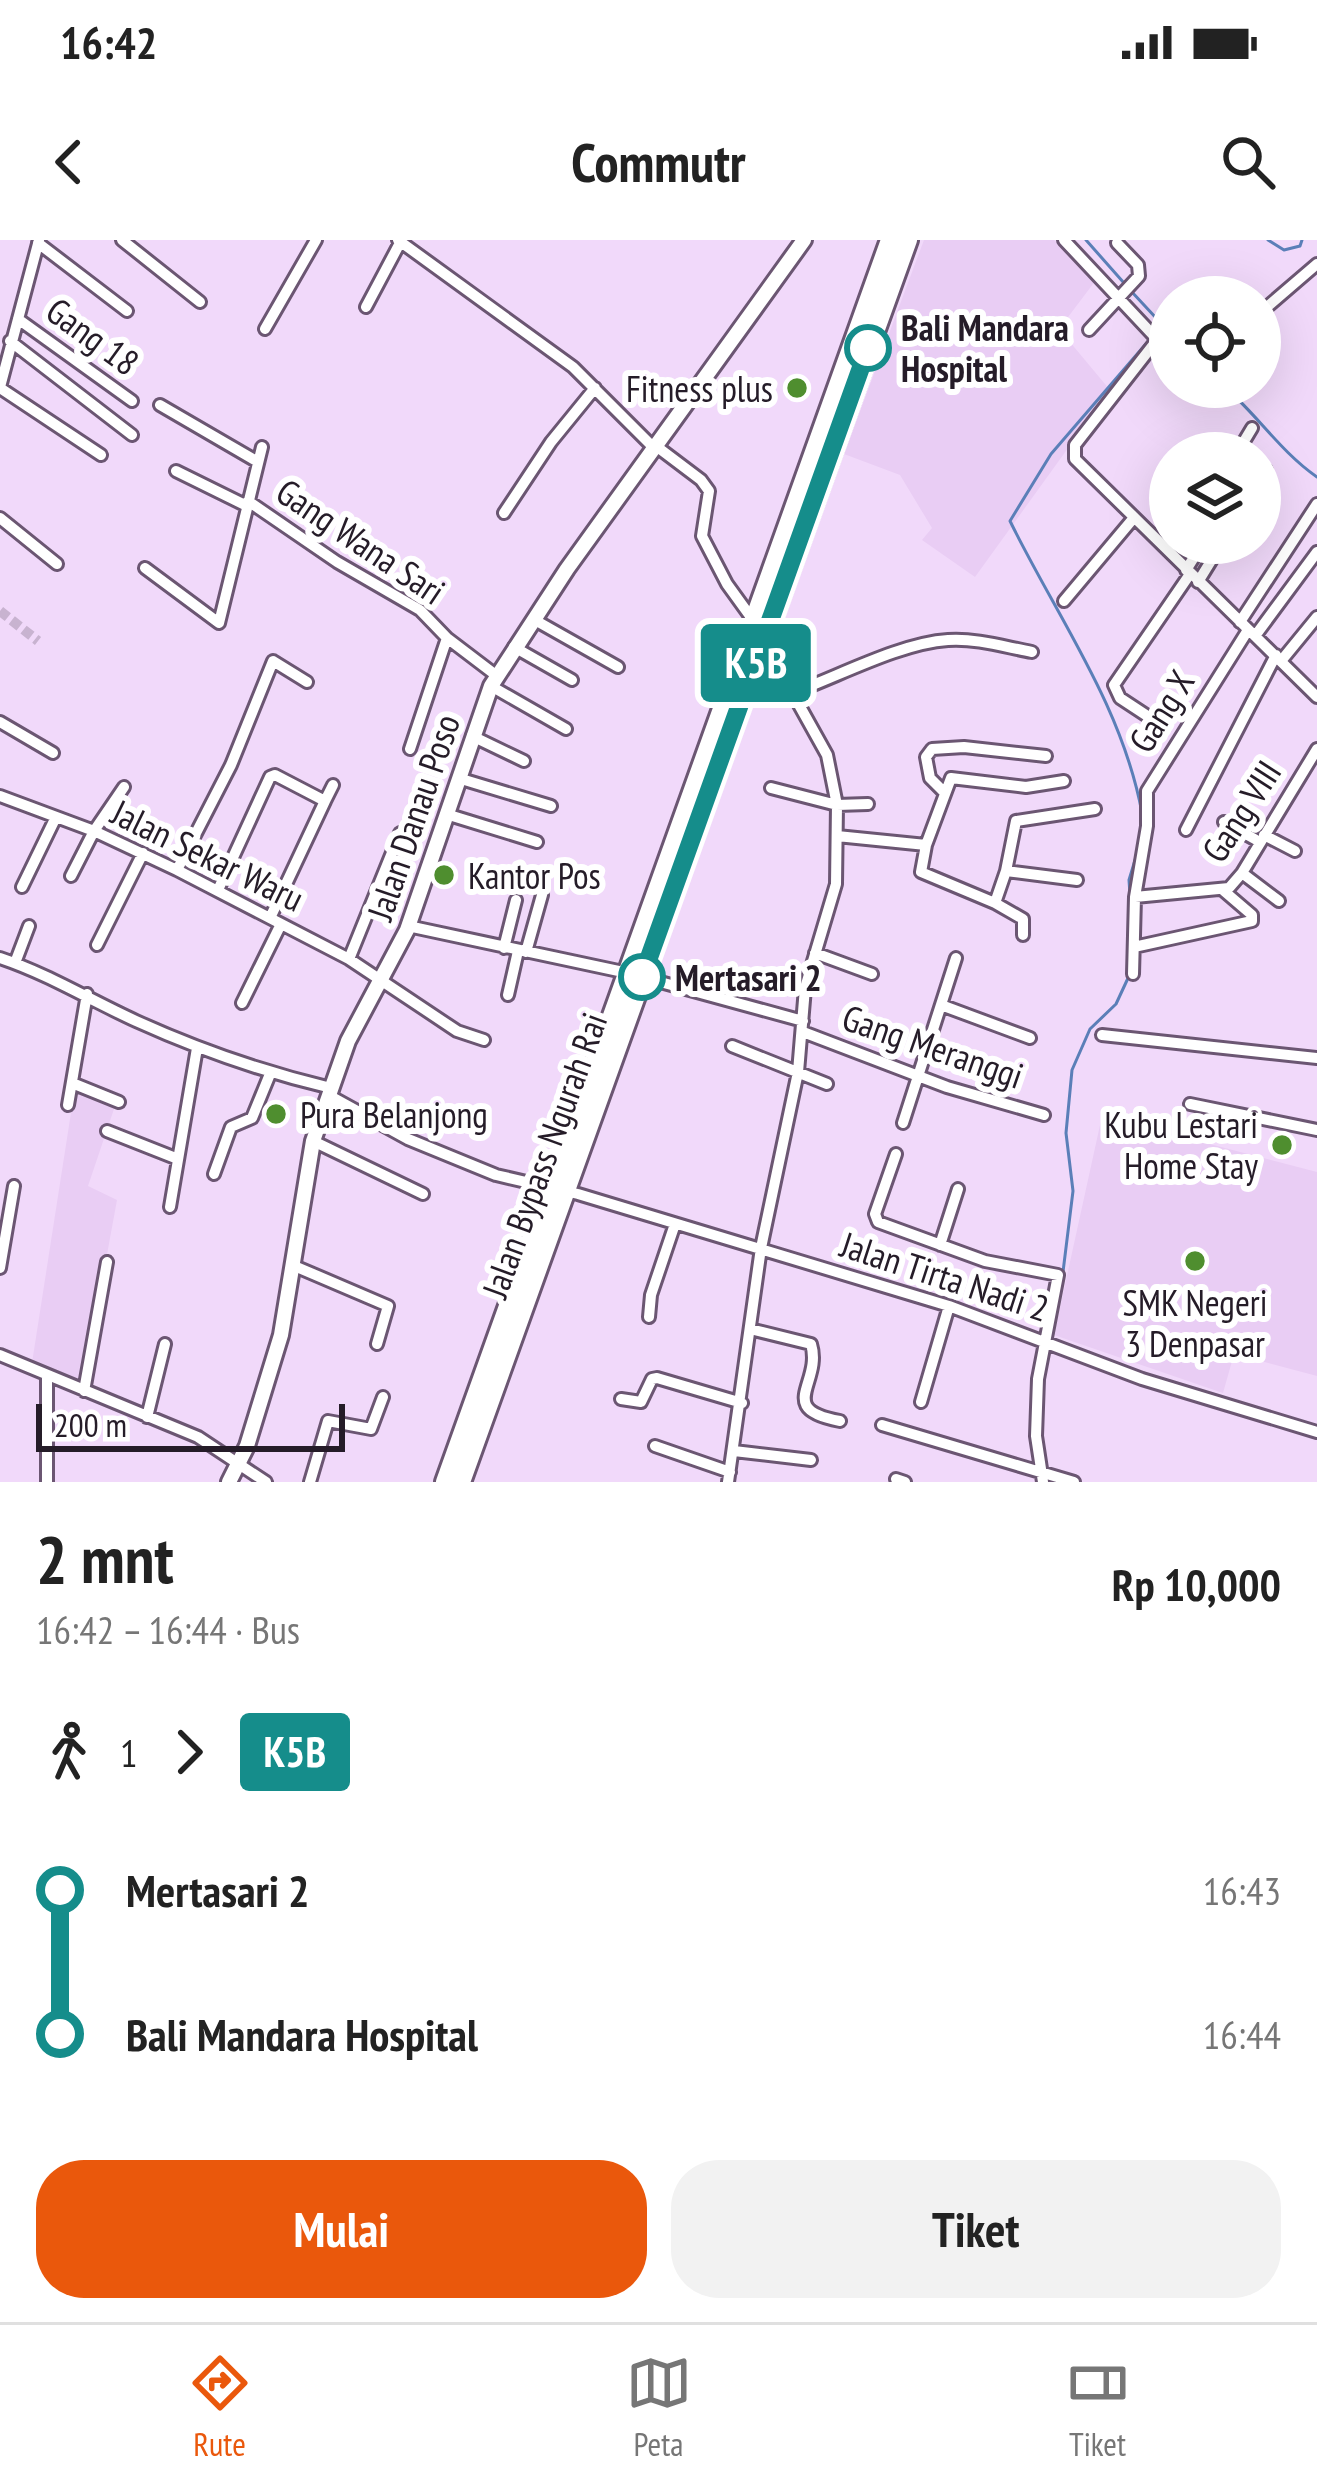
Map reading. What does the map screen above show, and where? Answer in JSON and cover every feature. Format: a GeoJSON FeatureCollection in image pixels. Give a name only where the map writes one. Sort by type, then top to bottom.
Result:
{"type":"FeatureCollection","features":[{"type":"Feature","properties":{"kind":"highway","name":"Jalan Bypass Ngurah Rai"},"geometry":{"type":"LineString","coordinates":[[635,975],[764,642],[890,240]]}},
{"type":"Feature","properties":{"kind":"highway","name":"Jalan Bypass Ngurah Rai"},"geometry":{"type":"LineString","coordinates":[[460,1482],[755,623],[908,240]]}},
{"type":"Feature","properties":{"kind":"highway","name":"Jalan Bypass Ngurah Rai"},"geometry":{"type":"LineString","coordinates":[[445,1482],[559,1190]]}},
{"type":"Feature","properties":{"kind":"street"},"geometry":{"type":"LineString","coordinates":[[122,240],[200,302]]}},
{"type":"Feature","properties":{"kind":"street"},"geometry":{"type":"LineString","coordinates":[[265,328],[316,240]]}},
{"type":"Feature","properties":{"kind":"street"},"geometry":{"type":"LineString","coordinates":[[783,240],[801,244]]}},
{"type":"Feature","properties":{"kind":"street"},"geometry":{"type":"LineString","coordinates":[[1064,240],[1149,331]]}},
{"type":"Feature","properties":{"kind":"street"},"geometry":{"type":"LineString","coordinates":[[366,307],[399,241],[560,356],[655,447],[706,486],[710,498],[703,536],[755,623]]}},
{"type":"Feature","properties":{"kind":"street"},"geometry":{"type":"LineString","coordinates":[[101,454],[0,387],[38,242],[127,311]]}},
{"type":"Feature","properties":{"kind":"street"},"geometry":{"type":"LineString","coordinates":[[1089,330],[1139,276],[1139,268],[1118,243]]}},
{"type":"Feature","properties":{"kind":"street","name":"Jalan Danau Poso"},"geometry":{"type":"LineString","coordinates":[[229,1482],[281,1335],[313,1142],[329,1092],[348,1041],[408,926],[494,681],[533,619],[801,244]]}},
{"type":"Feature","properties":{"kind":"street"},"geometry":{"type":"LineString","coordinates":[[1281,296],[1317,264]]}},
{"type":"Feature","properties":{"kind":"street","name":"Gang 18"},"geometry":{"type":"LineString","coordinates":[[18,320],[132,401]]}},
{"type":"Feature","properties":{"kind":"street"},"geometry":{"type":"LineString","coordinates":[[10,341],[132,435]]}},
{"type":"Feature","properties":{"kind":"street"},"geometry":{"type":"LineString","coordinates":[[1149,342],[1072,453],[1149,536]]}},
{"type":"Feature","properties":{"kind":"street"},"geometry":{"type":"LineString","coordinates":[[504,513],[551,442],[595,388]]}},
{"type":"Feature","properties":{"kind":"street"},"geometry":{"type":"LineString","coordinates":[[160,405],[258,462]]}},
{"type":"Feature","properties":{"kind":"street"},"geometry":{"type":"LineString","coordinates":[[1250,432],[1252,428]]}},
{"type":"Feature","properties":{"kind":"street"},"geometry":{"type":"LineString","coordinates":[[146,568],[219,623],[262,447]]}},
{"type":"Feature","properties":{"kind":"street","name":"Gang Wana Sari"},"geometry":{"type":"LineString","coordinates":[[176,471],[248,504],[414,606],[494,681],[566,729]]}},
{"type":"Feature","properties":{"kind":"street"},"geometry":{"type":"LineString","coordinates":[[1248,630],[1317,504]]}},
{"type":"Feature","properties":{"kind":"street"},"geometry":{"type":"LineString","coordinates":[[0,518],[57,564]]}},
{"type":"Feature","properties":{"kind":"street"},"geometry":{"type":"LineString","coordinates":[[1064,601],[1132,520]]}},
{"type":"Feature","properties":{"kind":"street"},"geometry":{"type":"LineString","coordinates":[[1248,630],[1317,552]]}},
{"type":"Feature","properties":{"kind":"street"},"geometry":{"type":"LineString","coordinates":[[1179,564],[1317,697]]}},
{"type":"Feature","properties":{"kind":"street"},"geometry":{"type":"LineString","coordinates":[[1191,575],[1195,564]]}},
{"type":"Feature","properties":{"kind":"street"},"geometry":{"type":"LineString","coordinates":[[1158,723],[1120,698],[1114,685],[1202,564]]}},
{"type":"Feature","properties":{"kind":"street"},"geometry":{"type":"LineString","coordinates":[[1186,830],[1278,658],[1317,617]]}},
{"type":"Feature","properties":{"kind":"street"},"geometry":{"type":"LineString","coordinates":[[533,619],[618,667]]}},
{"type":"Feature","properties":{"kind":"street","name":"Gang X"},"geometry":{"type":"LineString","coordinates":[[1133,974],[1135,897],[1147,826],[1147,791],[1248,630]]}},
{"type":"Feature","properties":{"kind":"street"},"geometry":{"type":"LineString","coordinates":[[410,749],[447,638]]}},
{"type":"Feature","properties":{"kind":"street"},"geometry":{"type":"LineString","coordinates":[[795,692],[904,648],[942,640],[965,639],[1032,652]]}},
{"type":"Feature","properties":{"kind":"street"},"geometry":{"type":"LineString","coordinates":[[655,1446],[729,1477],[761,1248],[798,1072],[805,988],[836,884],[837,805],[827,754],[764,642]]}},
{"type":"Feature","properties":{"kind":"street"},"geometry":{"type":"LineString","coordinates":[[514,647],[572,680]]}},
{"type":"Feature","properties":{"kind":"street"},"geometry":{"type":"LineString","coordinates":[[178,870],[231,766],[273,661],[307,682]]}},
{"type":"Feature","properties":{"kind":"street"},"geometry":{"type":"LineString","coordinates":[[0,722],[53,753]]}},
{"type":"Feature","properties":{"kind":"street"},"geometry":{"type":"LineString","coordinates":[[472,736],[524,761]]}},
{"type":"Feature","properties":{"kind":"street"},"geometry":{"type":"LineString","coordinates":[[943,791],[930,778],[926,757],[932,749],[964,747],[1046,756]]}},
{"type":"Feature","properties":{"kind":"street","name":"Gang VIII"},"geometry":{"type":"LineString","coordinates":[[1135,897],[1224,890],[1243,873],[1317,749]]}},
{"type":"Feature","properties":{"kind":"street"},"geometry":{"type":"LineString","coordinates":[[218,890],[272,775],[325,801]]}},
{"type":"Feature","properties":{"kind":"street"},"geometry":{"type":"LineString","coordinates":[[1023,935],[1023,919],[924,875],[920,868],[926,845],[948,780],[955,777],[1026,787],[1064,781]]}},
{"type":"Feature","properties":{"kind":"street"},"geometry":{"type":"LineString","coordinates":[[458,778],[551,806]]}},
{"type":"Feature","properties":{"kind":"street"},"geometry":{"type":"LineString","coordinates":[[242,1004],[333,785]]}},
{"type":"Feature","properties":{"kind":"street"},"geometry":{"type":"LineString","coordinates":[[71,876],[124,787]]}},
{"type":"Feature","properties":{"kind":"street"},"geometry":{"type":"LineString","coordinates":[[771,788],[837,805],[868,804]]}},
{"type":"Feature","properties":{"kind":"street","name":"Jalan Sekar Waru"},"geometry":{"type":"LineString","coordinates":[[0,796],[94,831],[218,890],[349,959],[457,1031],[484,1040]]}},
{"type":"Feature","properties":{"kind":"street"},"geometry":{"type":"LineString","coordinates":[[995,903],[1018,819],[1096,809]]}},
{"type":"Feature","properties":{"kind":"street"},"geometry":{"type":"LineString","coordinates":[[446,814],[537,842]]}},
{"type":"Feature","properties":{"kind":"street"},"geometry":{"type":"LineString","coordinates":[[22,887],[56,817]]}},
{"type":"Feature","properties":{"kind":"street"},"geometry":{"type":"LineString","coordinates":[[1224,822],[1295,850]]}},
{"type":"Feature","properties":{"kind":"street"},"geometry":{"type":"LineString","coordinates":[[349,959],[400,833]]}},
{"type":"Feature","properties":{"kind":"street"},"geometry":{"type":"LineString","coordinates":[[837,836],[926,845]]}},
{"type":"Feature","properties":{"kind":"street"},"geometry":{"type":"LineString","coordinates":[[97,945],[143,854]]}},
{"type":"Feature","properties":{"kind":"street"},"geometry":{"type":"LineString","coordinates":[[1006,871],[1077,880]]}},
{"type":"Feature","properties":{"kind":"street"},"geometry":{"type":"LineString","coordinates":[[1243,873],[1279,901]]}},
{"type":"Feature","properties":{"kind":"street"},"geometry":{"type":"LineString","coordinates":[[1134,947],[1252,921],[1252,915],[1224,890]]}},
{"type":"Feature","properties":{"kind":"street"},"geometry":{"type":"LineString","coordinates":[[516,950],[542,895]]}},
{"type":"Feature","properties":{"kind":"street"},"geometry":{"type":"LineString","coordinates":[[508,995],[516,950],[516,899]]}},
{"type":"Feature","properties":{"kind":"street"},"geometry":{"type":"LineString","coordinates":[[15,963],[29,926]]}},
{"type":"Feature","properties":{"kind":"street","name":"Gang Meranggi"},"geometry":{"type":"LineString","coordinates":[[408,926],[635,975],[803,1027],[916,1075],[1044,1114]]}},
{"type":"Feature","properties":{"kind":"street"},"geometry":{"type":"LineString","coordinates":[[815,953],[872,974]]}},
{"type":"Feature","properties":{"kind":"street","name":"Jalan Tirta Nadi 2"},"geometry":{"type":"LineString","coordinates":[[0,958],[197,1048],[329,1092],[462,1163],[949,1306],[1142,1379],[1317,1432]]}},
{"type":"Feature","properties":{"kind":"street"},"geometry":{"type":"LineString","coordinates":[[903,1123],[956,958]]}},
{"type":"Feature","properties":{"kind":"street"},"geometry":{"type":"LineString","coordinates":[[68,1106],[87,994]]}},
{"type":"Feature","properties":{"kind":"street"},"geometry":{"type":"LineString","coordinates":[[941,1005],[1030,1038]]}},
{"type":"Feature","properties":{"kind":"street"},"geometry":{"type":"LineString","coordinates":[[1102,1035],[1317,1058]]}},
{"type":"Feature","properties":{"kind":"street"},"geometry":{"type":"LineString","coordinates":[[732,1046],[827,1084]]}},
{"type":"Feature","properties":{"kind":"street"},"geometry":{"type":"LineString","coordinates":[[170,1207],[197,1048]]}},
{"type":"Feature","properties":{"kind":"street"},"geometry":{"type":"LineString","coordinates":[[214,1174],[230,1129],[252,1118],[270,1074]]}},
{"type":"Feature","properties":{"kind":"street"},"geometry":{"type":"LineString","coordinates":[[72,1083],[119,1102]]}},
{"type":"Feature","properties":{"kind":"street"},"geometry":{"type":"LineString","coordinates":[[1190,1104],[1317,1130]]}},
{"type":"Feature","properties":{"kind":"street"},"geometry":{"type":"LineString","coordinates":[[107,1131],[178,1159]]}},
{"type":"Feature","properties":{"kind":"street"},"geometry":{"type":"LineString","coordinates":[[313,1142],[423,1194]]}},
{"type":"Feature","properties":{"kind":"street"},"geometry":{"type":"LineString","coordinates":[[896,1154],[875,1219],[1020,1270],[1058,1275],[1036,1411],[1042,1476]]}},
{"type":"Feature","properties":{"kind":"street"},"geometry":{"type":"LineString","coordinates":[[0,1268],[14,1186]]}},
{"type":"Feature","properties":{"kind":"street"},"geometry":{"type":"LineString","coordinates":[[940,1245],[958,1189]]}},
{"type":"Feature","properties":{"kind":"street"},"geometry":{"type":"LineString","coordinates":[[649,1317],[651,1295],[675,1224]]}},
{"type":"Feature","properties":{"kind":"street"},"geometry":{"type":"LineString","coordinates":[[84,1390],[107,1262]]}},
{"type":"Feature","properties":{"kind":"street"},"geometry":{"type":"LineString","coordinates":[[292,1265],[388,1306],[377,1344]]}},
{"type":"Feature","properties":{"kind":"street"},"geometry":{"type":"LineString","coordinates":[[921,1402],[949,1306]]}},
{"type":"Feature","properties":{"kind":"street"},"geometry":{"type":"LineString","coordinates":[[749,1329],[811,1344],[814,1354],[806,1408],[814,1415],[840,1421]]}},
{"type":"Feature","properties":{"kind":"street"},"geometry":{"type":"LineString","coordinates":[[147,1417],[165,1344]]}},
{"type":"Feature","properties":{"kind":"street"},"geometry":{"type":"LineString","coordinates":[[0,1355],[198,1437],[266,1482]]}},
{"type":"Feature","properties":{"kind":"street"},"geometry":{"type":"LineString","coordinates":[[47,1375],[47,1482]]}},
{"type":"Feature","properties":{"kind":"street"},"geometry":{"type":"LineString","coordinates":[[621,1399],[641,1402],[652,1379],[657,1378],[742,1403]]}},
{"type":"Feature","properties":{"kind":"street"},"geometry":{"type":"LineString","coordinates":[[310,1482],[328,1420],[371,1429],[383,1397]]}},
{"type":"Feature","properties":{"kind":"street"},"geometry":{"type":"LineString","coordinates":[[882,1425],[1074,1482]]}},
{"type":"Feature","properties":{"kind":"street"},"geometry":{"type":"LineString","coordinates":[[734,1451],[811,1460]]}},
{"type":"Feature","properties":{"kind":"shaded area"},"geometry":{"type":"Polygon","coordinates":[[[924,240],[1054,240],[1096,280],[1059,329],[1110,390],[975,577],[922,540],[932,528],[900,475],[844,454],[924,240]]]}},
{"type":"Feature","properties":{"kind":"shaded area"},"geometry":{"type":"Polygon","coordinates":[[[75,1087],[116,1103],[88,1186],[117,1200],[83,1385],[32,1363],[75,1087]]]}},
{"type":"Feature","properties":{"kind":"shaded area","name":"SMK Negeri 3 Denpasar"},"geometry":{"type":"Polygon","coordinates":[[[1102,1116],[1317,1172],[1317,1376],[1234,1354],[1223,1393],[1054,1335],[1102,1116]]]}},
{"type":"Feature","properties":{"kind":"waterway"},"geometry":{"type":"LineString","coordinates":[[1086,240],[1124,283]]}},
{"type":"Feature","properties":{"kind":"waterway"},"geometry":{"type":"LineString","coordinates":[[1268,240],[1284,250],[1300,246],[1302,240]]}},
{"type":"Feature","properties":{"kind":"waterway"},"geometry":{"type":"LineString","coordinates":[[1131,291],[1149,310]]}},
{"type":"Feature","properties":{"kind":"waterway"},"geometry":{"type":"LineString","coordinates":[[1142,813],[1133,773],[1104,698],[1010,521],[1051,454],[1149,340]]}},
{"type":"Feature","properties":{"kind":"waterway"},"geometry":{"type":"LineString","coordinates":[[1245,408],[1317,477]]}},
{"type":"Feature","properties":{"kind":"waterway"},"geometry":{"type":"LineString","coordinates":[[1130,895],[1136,857]]}},
{"type":"Feature","properties":{"kind":"waterway"},"geometry":{"type":"LineString","coordinates":[[1063,1272],[1073,1191],[1066,1133],[1072,1070],[1090,1029],[1116,1004],[1129,976]]}},
{"type":"Feature","properties":{"kind":"waterway"},"geometry":{"type":"LineString","coordinates":[[1041,1438],[1044,1375]]}},
{"type":"Feature","properties":{"kind":"tunnel"},"geometry":{"type":"LineString","coordinates":[[0,611],[38,641]]}},
{"type":"Feature","properties":{"kind":"bus line","name":"K5B"},"geometry":{"type":"LineString","coordinates":[[642,977],[868,348]]}},
{"type":"Feature","properties":{"kind":"place","name":"Bali Mandara Hospital"},"geometry":{"type":"Point","coordinates":[868,348]}},
{"type":"Feature","properties":{"kind":"place","name":"Fitness plus"},"geometry":{"type":"Point","coordinates":[797,388]}},
{"type":"Feature","properties":{"kind":"place","name":"Kantor Pos"},"geometry":{"type":"Point","coordinates":[444,875]}},
{"type":"Feature","properties":{"kind":"place","name":"Mertasari 2"},"geometry":{"type":"Point","coordinates":[642,977]}},
{"type":"Feature","properties":{"kind":"place","name":"Pura Belanjong"},"geometry":{"type":"Point","coordinates":[276,1114]}},
{"type":"Feature","properties":{"kind":"place","name":"Kubu Lestari Home Stay"},"geometry":{"type":"Point","coordinates":[1282,1145]}},
{"type":"Feature","properties":{"kind":"place","name":"SMK Negeri 3 Denpasar"},"geometry":{"type":"Point","coordinates":[1195,1261]}}]}
